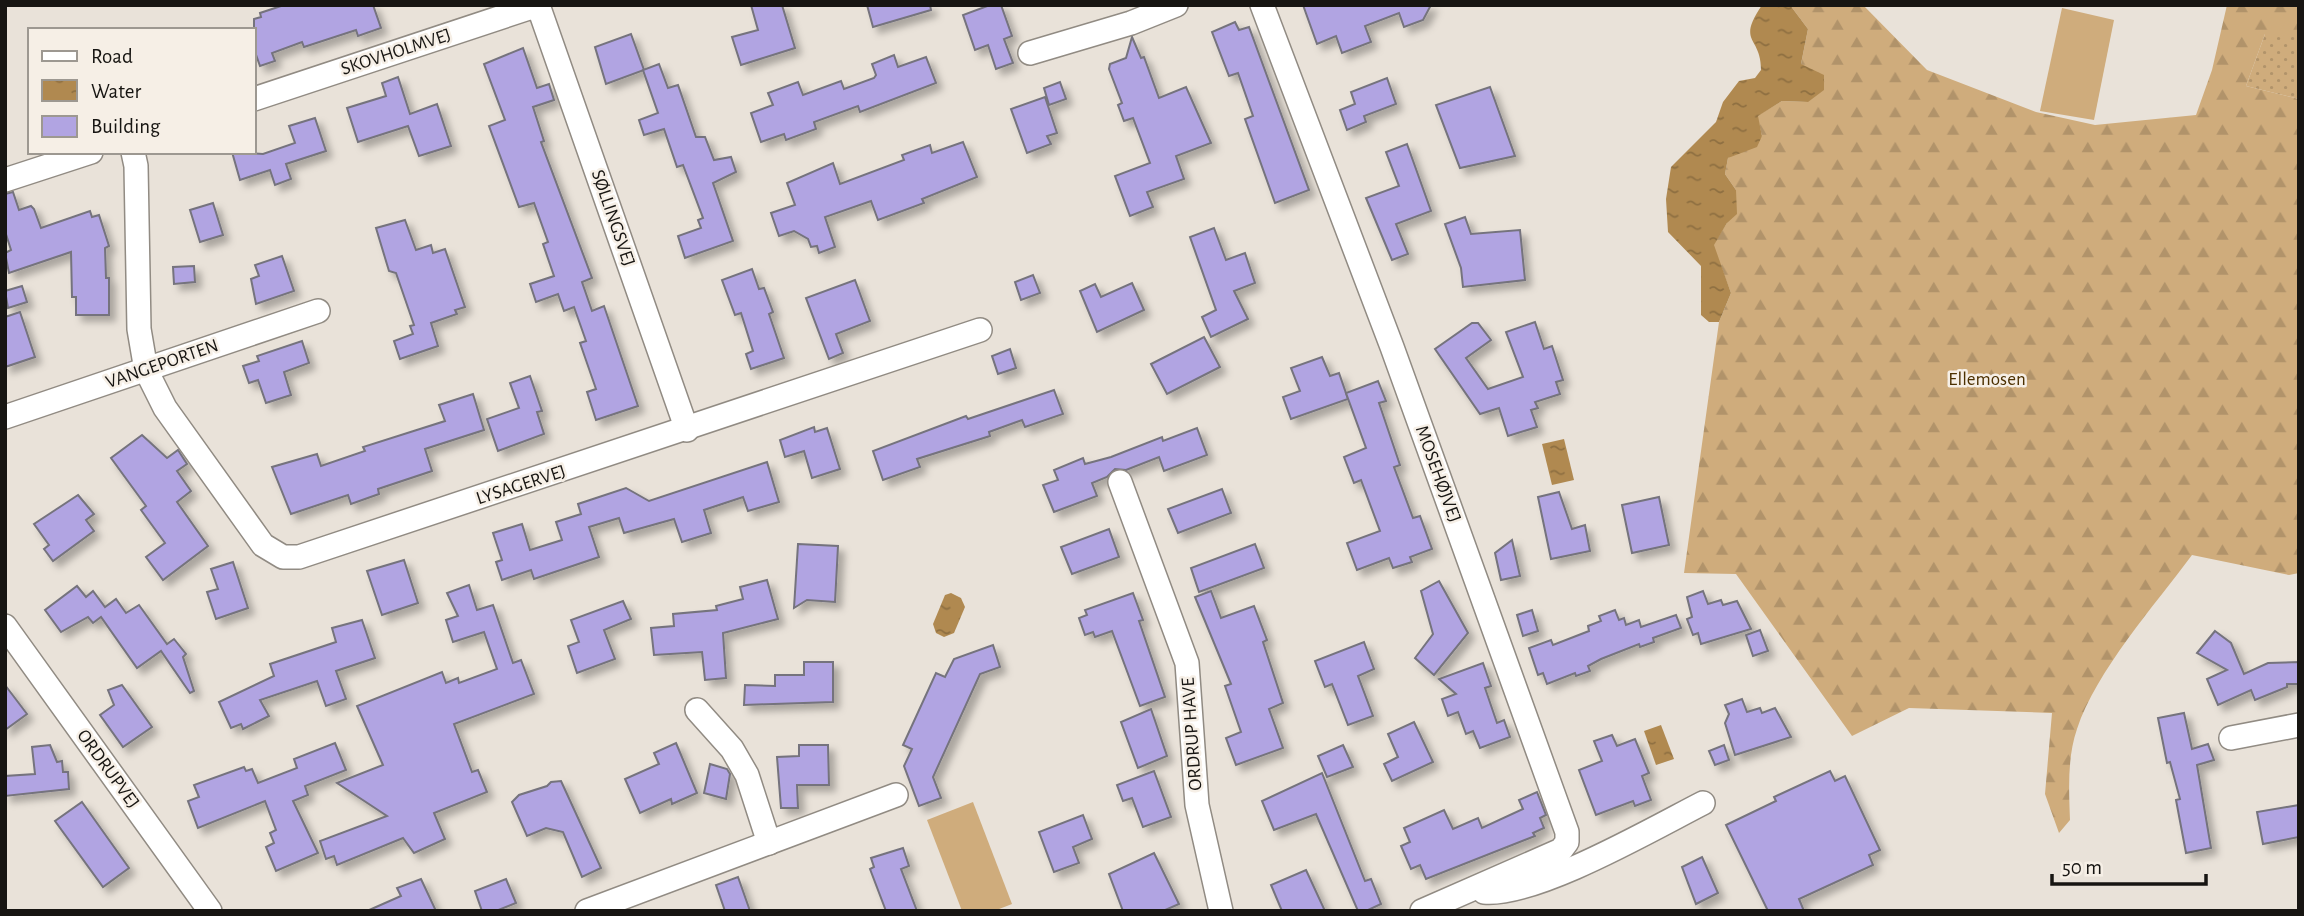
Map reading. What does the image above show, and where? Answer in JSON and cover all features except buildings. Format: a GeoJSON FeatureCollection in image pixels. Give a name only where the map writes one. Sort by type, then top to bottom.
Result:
{"type":"FeatureCollection","features":[{"type":"Feature","properties":{"kind":"street","name":"SKOVHOLMVEJ"},"geometry":{"type":"LineString","coordinates":[[256,98],[538,5]]}},
{"type":"Feature","properties":{"kind":"street","name":"SØLLINGSVEJ"},"geometry":{"type":"LineString","coordinates":[[538,5],[687,430]]}},
{"type":"Feature","properties":{"kind":"street"},"geometry":{"type":"LineString","coordinates":[[1030,53],[1131,23],[1176,5]]}},
{"type":"Feature","properties":{"kind":"street","name":"MOSEHØJVEJ"},"geometry":{"type":"LineString","coordinates":[[1262,5],[1392,347],[1567,832],[1567,842],[1561,850],[1422,911]]}},
{"type":"Feature","properties":{"kind":"street"},"geometry":{"type":"LineString","coordinates":[[5,180],[85,154]]}},
{"type":"Feature","properties":{"kind":"street"},"geometry":{"type":"LineString","coordinates":[[133,154],[136,166],[139,329],[146,370]]}},
{"type":"Feature","properties":{"kind":"street","name":"VANGEPORTEN"},"geometry":{"type":"LineString","coordinates":[[5,417],[318,310]]}},
{"type":"Feature","properties":{"kind":"street","name":"LYSAGERVEJ"},"geometry":{"type":"LineString","coordinates":[[146,370],[165,408],[263,545],[283,557],[299,557],[687,430],[980,330]]}},
{"type":"Feature","properties":{"kind":"street","name":"ORDRUP HAVE"},"geometry":{"type":"LineString","coordinates":[[1120,482],[1187,663],[1197,805],[1221,911]]}},
{"type":"Feature","properties":{"kind":"street","name":"ORDRUPVEJ"},"geometry":{"type":"LineString","coordinates":[[5,626],[210,911]]}},
{"type":"Feature","properties":{"kind":"street"},"geometry":{"type":"LineString","coordinates":[[697,710],[732,749],[747,775],[769,843]]}},
{"type":"Feature","properties":{"kind":"street"},"geometry":{"type":"LineString","coordinates":[[2231,738],[2299,725]]}},
{"type":"Feature","properties":{"kind":"street"},"geometry":{"type":"LineString","coordinates":[[587,911],[896,795]]}},
{"type":"Feature","properties":{"kind":"street","name":"MOSEHØJVEJ"},"geometry":{"type":"LineString","coordinates":[[1470,890],[1488,893],[1521,888],[1600,857],[1703,803]]}},
{"type":"Feature","properties":{"kind":"green space","name":"Ellemosen"},"geometry":{"type":"Polygon","coordinates":[[[1790,5],[1863,5],[1927,70],[2036,112],[2095,125],[2196,115],[2212,70],[2227,5],[2299,5],[2299,34],[2265,34],[2246,86],[2299,99],[2299,573],[2289,575],[2192,555],[2128,639],[2086,707],[2072,751],[2069,774],[2070,820],[2059,833],[2045,794],[2052,713],[1909,708],[1852,736],[1736,574],[1684,573],[1719,322],[1731,293],[1713,245],[1727,223],[1736,190],[1725,174],[1728,158],[1762,136],[1757,116],[1782,101],[1808,102],[1801,64],[1808,29],[1790,5]]]}},
{"type":"Feature","properties":{"kind":"green space"},"geometry":{"type":"Polygon","coordinates":[[[2062,8],[2114,20],[2094,120],[2040,111],[2062,8]]]}},
{"type":"Feature","properties":{"kind":"green space"},"geometry":{"type":"Polygon","coordinates":[[[2265,34],[2299,34],[2299,99],[2246,86],[2265,34]]]}},
{"type":"Feature","properties":{"kind":"green space"},"geometry":{"type":"Polygon","coordinates":[[[973,802],[1012,904],[994,911],[962,911],[927,820],[973,802]]]}},
{"type":"Feature","properties":{"kind":"water"},"geometry":{"type":"Polygon","coordinates":[[[1762,5],[1790,5],[1808,29],[1801,64],[1824,75],[1824,90],[1808,102],[1782,101],[1758,116],[1762,136],[1757,147],[1728,158],[1725,174],[1736,190],[1737,214],[1727,223],[1714,245],[1731,293],[1719,322],[1709,322],[1701,315],[1701,266],[1668,232],[1666,199],[1671,167],[1716,122],[1723,102],[1739,81],[1755,78],[1761,70],[1758,51],[1750,33],[1754,18],[1762,5]]]}},
{"type":"Feature","properties":{"kind":"water"},"geometry":{"type":"Polygon","coordinates":[[[1564,439],[1574,480],[1552,485],[1542,444],[1564,439]]]}},
{"type":"Feature","properties":{"kind":"water"},"geometry":{"type":"Polygon","coordinates":[[[951,593],[961,598],[965,607],[954,633],[944,637],[936,633],[933,624],[945,595],[951,593]]]}},
{"type":"Feature","properties":{"kind":"water"},"geometry":{"type":"Polygon","coordinates":[[[1661,725],[1674,759],[1656,765],[1644,731],[1661,725]]]}}]}
